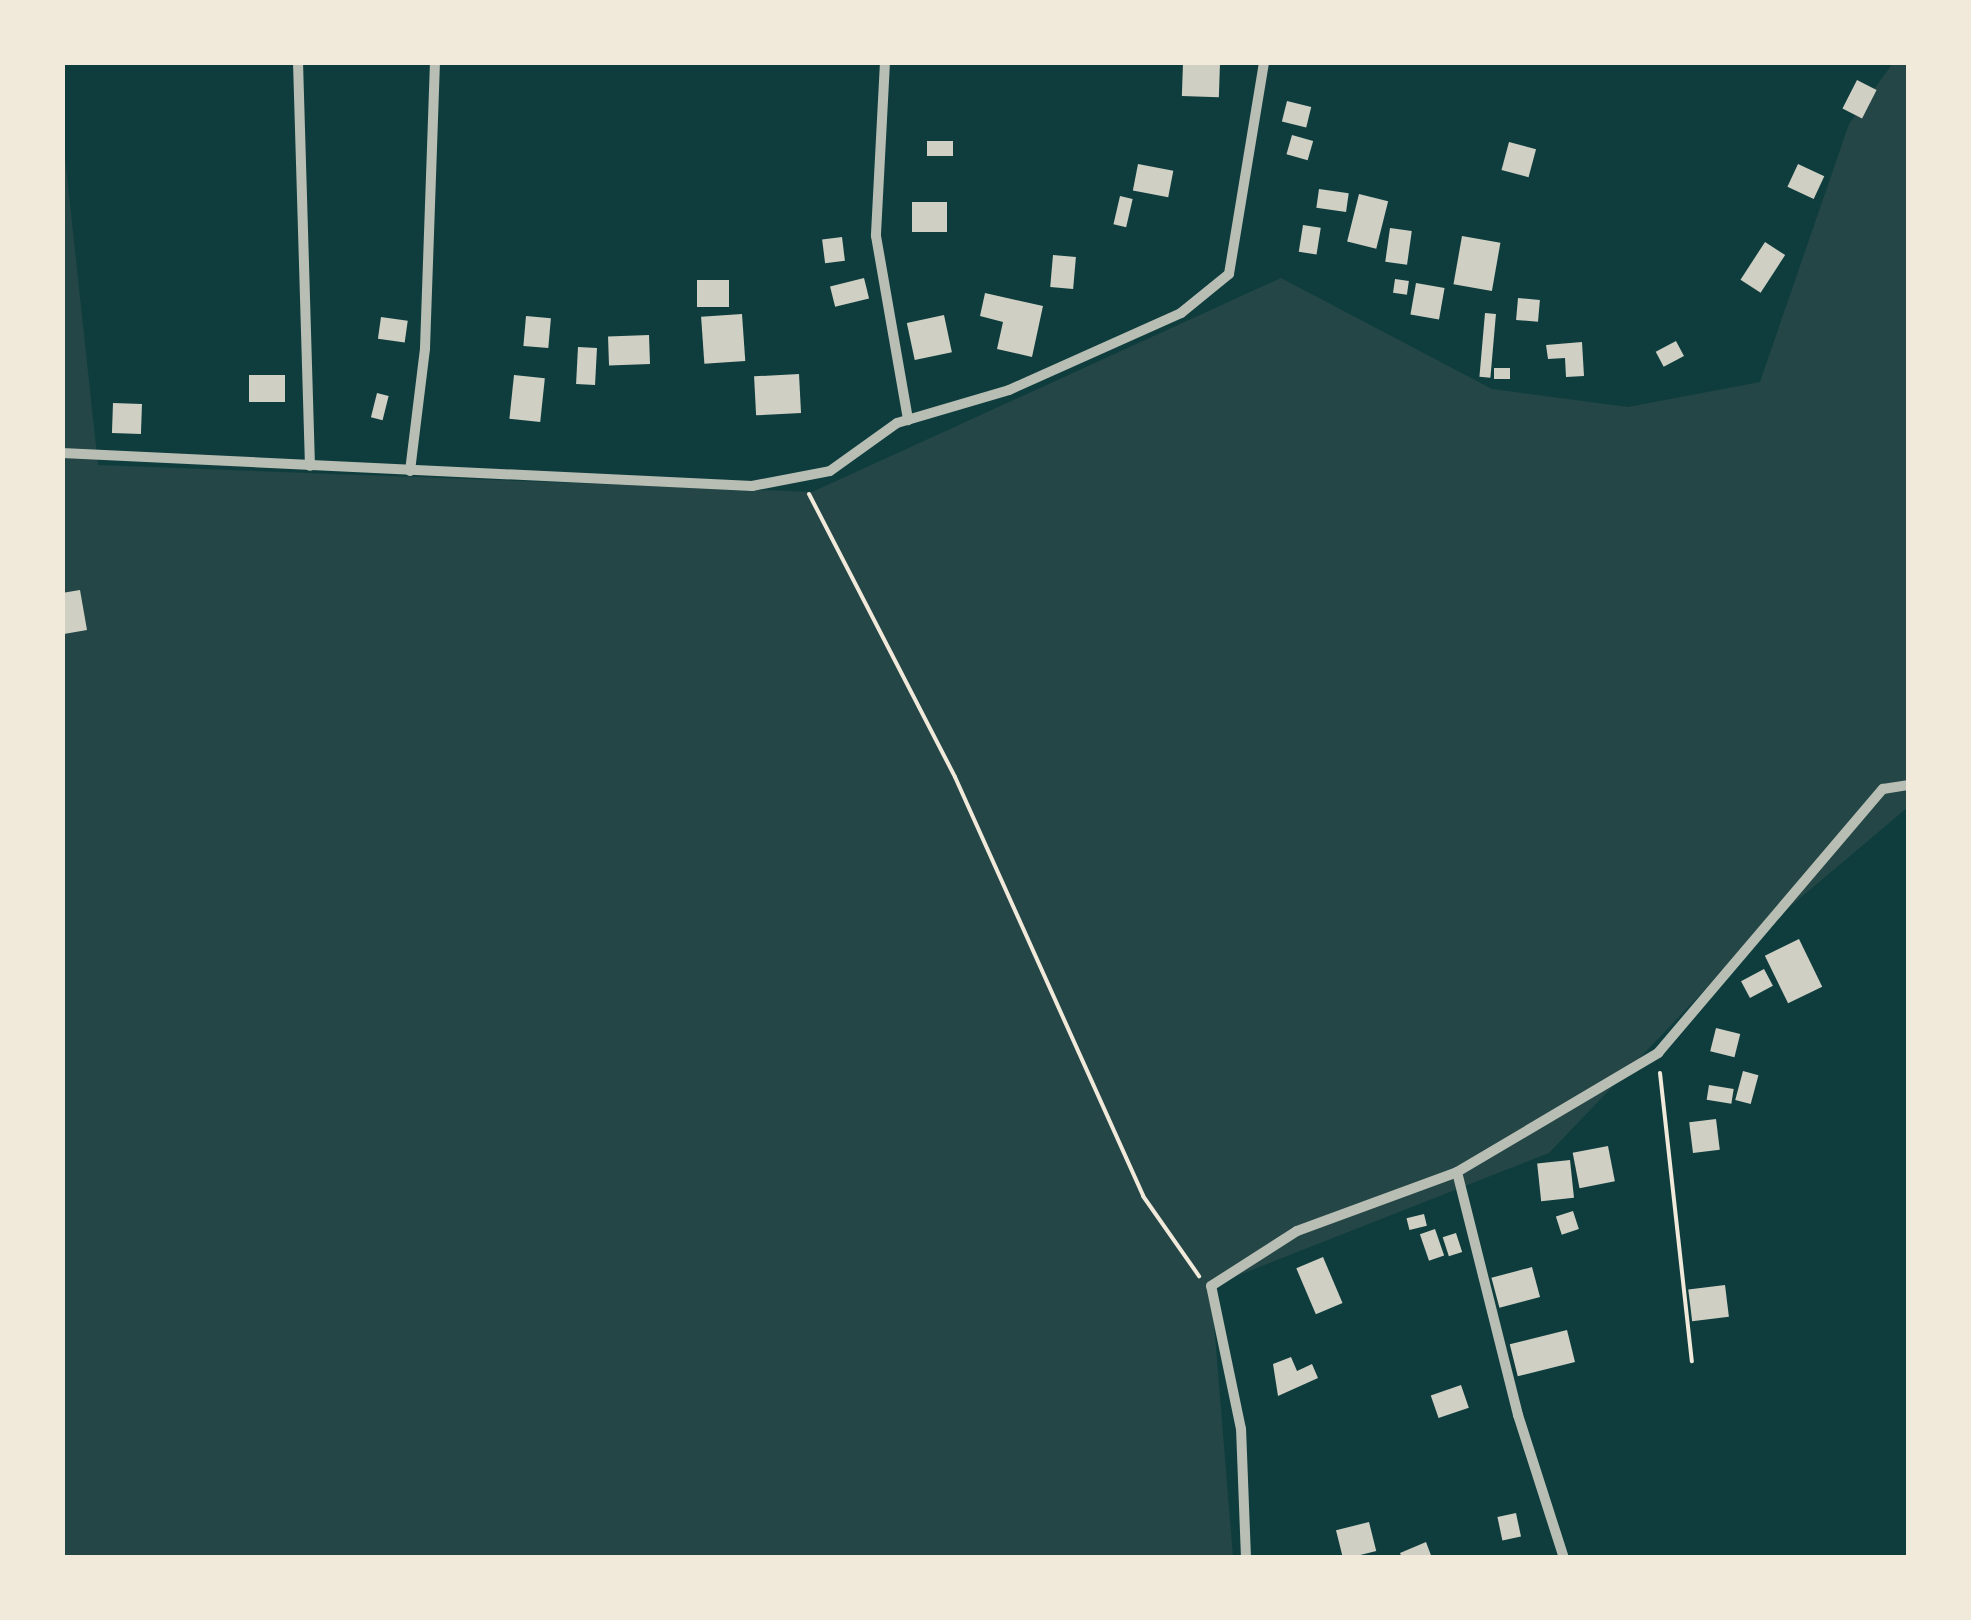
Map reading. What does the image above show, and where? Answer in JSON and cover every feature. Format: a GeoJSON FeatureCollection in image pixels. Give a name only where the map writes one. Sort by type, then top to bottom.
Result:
{"type":"FeatureCollection","features":[{"type":"Feature","properties":{"kind":"street"},"geometry":{"type":"LineString","coordinates":[[298,62],[310,466]]}},
{"type":"Feature","properties":{"kind":"street"},"geometry":{"type":"LineString","coordinates":[[410,471],[424,348],[435,62]]}},
{"type":"Feature","properties":{"kind":"street"},"geometry":{"type":"LineString","coordinates":[[885,62],[876,236],[908,420]]}},
{"type":"Feature","properties":{"kind":"street"},"geometry":{"type":"LineString","coordinates":[[62,453],[752,486],[830,471],[908,420],[1009,390],[1164,321],[1229,274],[1264,62]]}},
{"type":"Feature","properties":{"kind":"street"},"geometry":{"type":"LineString","coordinates":[[1246,1558],[1241,1429],[1211,1286],[1297,1231],[1457,1172],[1658,1053],[1883,789],[1908,784]]}},
{"type":"Feature","properties":{"kind":"street"},"geometry":{"type":"LineString","coordinates":[[1457,1172],[1518,1415],[1564,1558]]}},
{"type":"Feature","properties":{"kind":"path"},"geometry":{"type":"LineString","coordinates":[[800,477],[955,776],[1143,1196],[1191,1269],[1211,1286]]}},
{"type":"Feature","properties":{"kind":"path"},"geometry":{"type":"LineString","coordinates":[[1658,1053],[1692,1362]]}},
{"type":"Feature","properties":{"kind":"shaded area"},"geometry":{"type":"Polygon","coordinates":[[[1893,63],[1908,63],[1908,807],[1760,932],[1549,1153],[1211,1286],[1233,1557],[63,1557],[62,129],[98,465],[812,492],[1281,278],[1492,389],[1628,407],[1760,382],[1849,124],[1893,63]]]}},
{"type":"Feature","properties":{"kind":"building"},"geometry":{"type":"Polygon","coordinates":[[[1183,63],[1220,64],[1219,97],[1182,96],[1183,63]]]}},
{"type":"Feature","properties":{"kind":"building"},"geometry":{"type":"Polygon","coordinates":[[[1857,80],[1877,90],[1862,118],[1842,109],[1857,80]]]}},
{"type":"Feature","properties":{"kind":"building"},"geometry":{"type":"Polygon","coordinates":[[[1287,101],[1311,107],[1306,127],[1282,121],[1287,101]]]}},
{"type":"Feature","properties":{"kind":"building"},"geometry":{"type":"Polygon","coordinates":[[[1292,135],[1313,141],[1308,160],[1286,154],[1292,135]]]}},
{"type":"Feature","properties":{"kind":"building"},"geometry":{"type":"Polygon","coordinates":[[[927,141],[953,141],[953,156],[927,156],[927,141]]]}},
{"type":"Feature","properties":{"kind":"building"},"geometry":{"type":"Polygon","coordinates":[[[1509,142],[1536,149],[1529,177],[1501,170],[1509,142]]]}},
{"type":"Feature","properties":{"kind":"building"},"geometry":{"type":"Polygon","coordinates":[[[1138,164],[1173,171],[1168,197],[1133,191],[1138,164]]]}},
{"type":"Feature","properties":{"kind":"building"},"geometry":{"type":"Polygon","coordinates":[[[1798,164],[1824,176],[1814,199],[1787,187],[1798,164]]]}},
{"type":"Feature","properties":{"kind":"building"},"geometry":{"type":"Polygon","coordinates":[[[1319,189],[1349,193],[1346,212],[1316,208],[1319,189]]]}},
{"type":"Feature","properties":{"kind":"building"},"geometry":{"type":"Polygon","coordinates":[[[1359,194],[1388,201],[1376,249],[1347,242],[1359,194]]]}},
{"type":"Feature","properties":{"kind":"building"},"geometry":{"type":"Polygon","coordinates":[[[1120,196],[1133,199],[1126,227],[1113,224],[1120,196]]]}},
{"type":"Feature","properties":{"kind":"building"},"geometry":{"type":"Polygon","coordinates":[[[912,202],[947,202],[947,232],[912,232],[912,202]]]}},
{"type":"Feature","properties":{"kind":"building"},"geometry":{"type":"Polygon","coordinates":[[[1303,225],[1321,228],[1317,254],[1299,252],[1303,225]]]}},
{"type":"Feature","properties":{"kind":"building"},"geometry":{"type":"Polygon","coordinates":[[[1390,228],[1412,231],[1407,265],[1385,262],[1390,228]]]}},
{"type":"Feature","properties":{"kind":"building"},"geometry":{"type":"Polygon","coordinates":[[[1462,236],[1500,243],[1492,291],[1453,284],[1462,236]]]}},
{"type":"Feature","properties":{"kind":"building"},"geometry":{"type":"Polygon","coordinates":[[[842,237],[845,261],[825,263],[822,239],[842,237]]]}},
{"type":"Feature","properties":{"kind":"building"},"geometry":{"type":"Polygon","coordinates":[[[1765,242],[1785,255],[1761,293],[1740,280],[1765,242]]]}},
{"type":"Feature","properties":{"kind":"building"},"geometry":{"type":"Polygon","coordinates":[[[1053,255],[1076,257],[1073,289],[1050,287],[1053,255]]]}},
{"type":"Feature","properties":{"kind":"building"},"geometry":{"type":"Polygon","coordinates":[[[864,278],[869,298],[835,307],[830,286],[864,278]]]}},
{"type":"Feature","properties":{"kind":"building"},"geometry":{"type":"Polygon","coordinates":[[[1395,279],[1409,281],[1407,295],[1393,293],[1395,279]]]}},
{"type":"Feature","properties":{"kind":"building"},"geometry":{"type":"Polygon","coordinates":[[[697,280],[729,280],[729,307],[697,307],[697,280]]]}},
{"type":"Feature","properties":{"kind":"building"},"geometry":{"type":"Polygon","coordinates":[[[1416,283],[1445,288],[1439,320],[1410,315],[1416,283]]]}},
{"type":"Feature","properties":{"kind":"building"},"geometry":{"type":"Polygon","coordinates":[[[985,293],[1043,306],[1032,357],[997,349],[1003,322],[980,316],[985,293]]]}},
{"type":"Feature","properties":{"kind":"building"},"geometry":{"type":"Polygon","coordinates":[[[1518,298],[1540,300],[1538,322],[1516,320],[1518,298]]]}},
{"type":"Feature","properties":{"kind":"building"},"geometry":{"type":"Polygon","coordinates":[[[1485,313],[1496,314],[1490,378],[1479,377],[1485,313]]]}},
{"type":"Feature","properties":{"kind":"building"},"geometry":{"type":"Polygon","coordinates":[[[742,314],[745,361],[704,364],[701,317],[742,314]]]}},
{"type":"Feature","properties":{"kind":"building"},"geometry":{"type":"Polygon","coordinates":[[[944,315],[952,352],[915,360],[907,323],[944,315]]]}},
{"type":"Feature","properties":{"kind":"building"},"geometry":{"type":"Polygon","coordinates":[[[526,316],[551,318],[548,348],[523,346],[526,316]]]}},
{"type":"Feature","properties":{"kind":"building"},"geometry":{"type":"Polygon","coordinates":[[[381,317],[408,321],[405,343],[378,339],[381,317]]]}},
{"type":"Feature","properties":{"kind":"building"},"geometry":{"type":"Polygon","coordinates":[[[649,335],[650,364],[609,365],[608,336],[649,335]]]}},
{"type":"Feature","properties":{"kind":"building"},"geometry":{"type":"Polygon","coordinates":[[[1676,341],[1684,356],[1664,367],[1656,352],[1676,341]]]}},
{"type":"Feature","properties":{"kind":"building"},"geometry":{"type":"Polygon","coordinates":[[[1582,342],[1584,376],[1566,377],[1565,358],[1548,359],[1546,345],[1582,342]]]}},
{"type":"Feature","properties":{"kind":"building"},"geometry":{"type":"Polygon","coordinates":[[[578,347],[597,348],[595,385],[576,384],[578,347]]]}},
{"type":"Feature","properties":{"kind":"building"},"geometry":{"type":"Polygon","coordinates":[[[1494,368],[1510,368],[1510,379],[1494,379],[1494,368]]]}},
{"type":"Feature","properties":{"kind":"building"},"geometry":{"type":"Polygon","coordinates":[[[799,374],[801,413],[756,415],[754,376],[799,374]]]}},
{"type":"Feature","properties":{"kind":"building"},"geometry":{"type":"Polygon","coordinates":[[[249,375],[285,375],[285,402],[249,402],[249,375]]]}},
{"type":"Feature","properties":{"kind":"building"},"geometry":{"type":"Polygon","coordinates":[[[514,375],[545,378],[540,422],[509,419],[514,375]]]}},
{"type":"Feature","properties":{"kind":"building"},"geometry":{"type":"Polygon","coordinates":[[[377,393],[389,396],[383,420],[371,417],[377,393]]]}},
{"type":"Feature","properties":{"kind":"building"},"geometry":{"type":"Polygon","coordinates":[[[113,403],[142,404],[141,434],[112,433],[113,403]]]}},
{"type":"Feature","properties":{"kind":"building"},"geometry":{"type":"Polygon","coordinates":[[[80,590],[87,630],[64,634],[62,593],[80,590]]]}},
{"type":"Feature","properties":{"kind":"building"},"geometry":{"type":"Polygon","coordinates":[[[1799,939],[1822,987],[1788,1003],[1765,956],[1799,939]]]}},
{"type":"Feature","properties":{"kind":"building"},"geometry":{"type":"Polygon","coordinates":[[[1764,969],[1773,986],[1750,998],[1741,981],[1764,969]]]}},
{"type":"Feature","properties":{"kind":"building"},"geometry":{"type":"Polygon","coordinates":[[[1716,1028],[1740,1034],[1734,1057],[1710,1051],[1716,1028]]]}},
{"type":"Feature","properties":{"kind":"building"},"geometry":{"type":"Polygon","coordinates":[[[1743,1071],[1758,1075],[1751,1104],[1735,1100],[1743,1071]]]}},
{"type":"Feature","properties":{"kind":"building"},"geometry":{"type":"Polygon","coordinates":[[[1709,1085],[1734,1089],[1731,1104],[1707,1100],[1709,1085]]]}},
{"type":"Feature","properties":{"kind":"building"},"geometry":{"type":"Polygon","coordinates":[[[1716,1119],[1720,1150],[1693,1153],[1689,1122],[1716,1119]]]}},
{"type":"Feature","properties":{"kind":"building"},"geometry":{"type":"Polygon","coordinates":[[[1608,1146],[1615,1181],[1580,1188],[1573,1153],[1608,1146]]]}},
{"type":"Feature","properties":{"kind":"building"},"geometry":{"type":"Polygon","coordinates":[[[1570,1160],[1574,1198],[1541,1201],[1537,1163],[1570,1160]]]}},
{"type":"Feature","properties":{"kind":"building"},"geometry":{"type":"Polygon","coordinates":[[[1573,1211],[1579,1229],[1562,1235],[1556,1217],[1573,1211]]]}},
{"type":"Feature","properties":{"kind":"building"},"geometry":{"type":"Polygon","coordinates":[[[1424,1214],[1427,1226],[1409,1230],[1407,1218],[1424,1214]]]}},
{"type":"Feature","properties":{"kind":"building"},"geometry":{"type":"Polygon","coordinates":[[[1435,1229],[1444,1255],[1429,1261],[1420,1234],[1435,1229]]]}},
{"type":"Feature","properties":{"kind":"building"},"geometry":{"type":"Polygon","coordinates":[[[1456,1233],[1462,1252],[1449,1256],[1443,1237],[1456,1233]]]}},
{"type":"Feature","properties":{"kind":"building"},"geometry":{"type":"Polygon","coordinates":[[[1323,1257],[1343,1303],[1316,1314],[1296,1268],[1323,1257]]]}},
{"type":"Feature","properties":{"kind":"building"},"geometry":{"type":"Polygon","coordinates":[[[1532,1267],[1540,1297],[1499,1308],[1491,1278],[1532,1267]]]}},
{"type":"Feature","properties":{"kind":"building"},"geometry":{"type":"Polygon","coordinates":[[[1725,1285],[1729,1317],[1692,1321],[1688,1290],[1725,1285]]]}},
{"type":"Feature","properties":{"kind":"building"},"geometry":{"type":"Polygon","coordinates":[[[1567,1330],[1575,1362],[1518,1376],[1510,1344],[1567,1330]]]}},
{"type":"Feature","properties":{"kind":"building"},"geometry":{"type":"Polygon","coordinates":[[[1291,1357],[1297,1371],[1312,1364],[1318,1378],[1278,1396],[1273,1364],[1291,1357]]]}},
{"type":"Feature","properties":{"kind":"building"},"geometry":{"type":"Polygon","coordinates":[[[1461,1385],[1469,1408],[1439,1418],[1431,1395],[1461,1385]]]}},
{"type":"Feature","properties":{"kind":"building"},"geometry":{"type":"Polygon","coordinates":[[[1516,1513],[1521,1536],[1502,1540],[1497,1517],[1516,1513]]]}},
{"type":"Feature","properties":{"kind":"building"},"geometry":{"type":"Polygon","coordinates":[[[1369,1522],[1376,1551],[1343,1558],[1336,1530],[1369,1522]]]}},
{"type":"Feature","properties":{"kind":"building"},"geometry":{"type":"Polygon","coordinates":[[[1426,1542],[1432,1558],[1402,1558],[1400,1553],[1426,1542]]]}}]}
